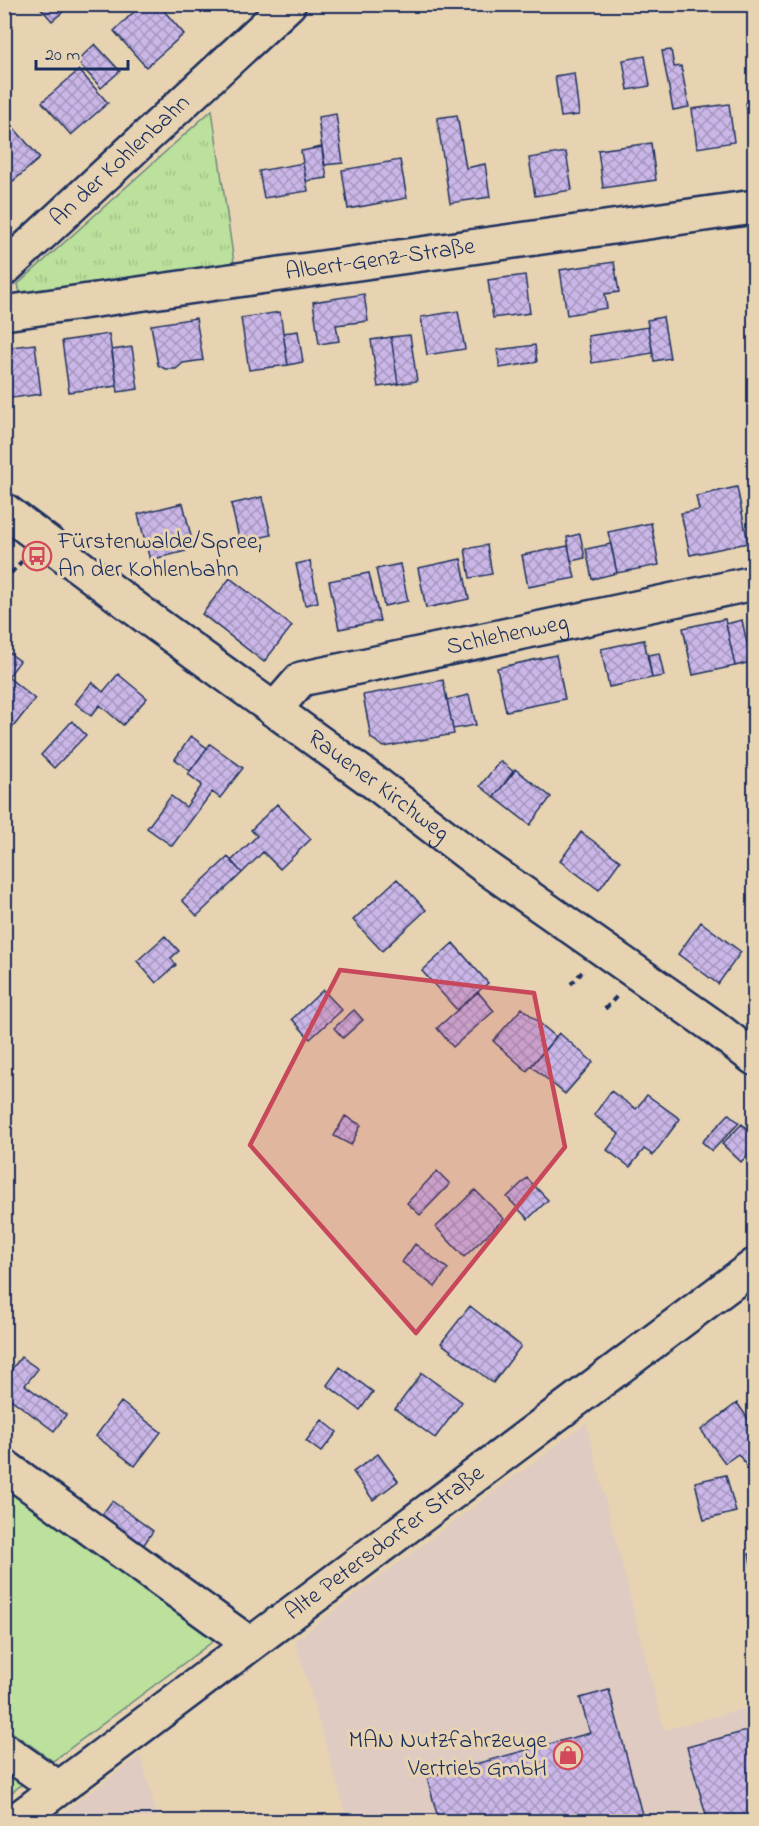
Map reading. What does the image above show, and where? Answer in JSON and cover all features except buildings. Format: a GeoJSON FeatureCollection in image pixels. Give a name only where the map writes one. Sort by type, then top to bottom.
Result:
{"type":"FeatureCollection","features":[{"type":"Feature","properties":{"kind":"street","name":"An der Kohlenbahn"},"geometry":{"type":"LineString","coordinates":[[4,269],[289,4]]}},
{"type":"Feature","properties":{"kind":"street","name":"Albert-Genz-Straße"},"geometry":{"type":"LineString","coordinates":[[4,313],[754,207]]}},
{"type":"Feature","properties":{"kind":"street","name":"Rauener Kirchweg"},"geometry":{"type":"LineString","coordinates":[[4,510],[378,785],[484,866],[712,1026],[754,1059]]}},
{"type":"Feature","properties":{"kind":"street","name":"Schlehenweg"},"geometry":{"type":"LineString","coordinates":[[274,710],[301,679],[754,583]]}},
{"type":"Feature","properties":{"kind":"street","name":"Alte Petersdorfer Straße"},"geometry":{"type":"LineString","coordinates":[[14,1821],[754,1266]]}},
{"type":"Feature","properties":{"kind":"street"},"geometry":{"type":"LineString","coordinates":[[4,1466],[250,1644]]}},
{"type":"Feature","properties":{"kind":"street"},"geometry":{"type":"LineString","coordinates":[[4,1750],[58,1788]]}},
{"type":"Feature","properties":{"kind":"highlighted area"},"geometry":{"type":"Polygon","coordinates":[[[340,970],[534,993],[565,1147],[416,1333],[250,1145],[340,970]]]}},
{"type":"Feature","properties":{"kind":"shaded area"},"geometry":{"type":"Polygon","coordinates":[[[586,1423],[664,1730],[754,1706],[754,1821],[348,1821],[295,1640],[586,1423]]]}},
{"type":"Feature","properties":{"kind":"shaded area"},"geometry":{"type":"Polygon","coordinates":[[[140,1755],[159,1821],[52,1821],[140,1755]]]}},
{"type":"Feature","properties":{"kind":"green space"},"geometry":{"type":"Polygon","coordinates":[[[212,110],[234,263],[20,293],[18,284],[212,110]]]}},
{"type":"Feature","properties":{"kind":"green space"},"geometry":{"type":"Polygon","coordinates":[[[5,1475],[224,1633],[53,1761],[5,1727],[5,1475]]]}},
{"type":"Feature","properties":{"kind":"green space"},"geometry":{"type":"Polygon","coordinates":[[[5,1765],[26,1781],[5,1798],[5,1765]]]}},
{"type":"Feature","properties":{"kind":"place","name":"Fürstenwalde/Spree, An der Kohlenbahn"},"geometry":{"type":"Point","coordinates":[37,556]}},
{"type":"Feature","properties":{"kind":"place","name":"MAN Nutzfahrzeuge Vertrieb GmbH"},"geometry":{"type":"Point","coordinates":[568,1755]}}]}
